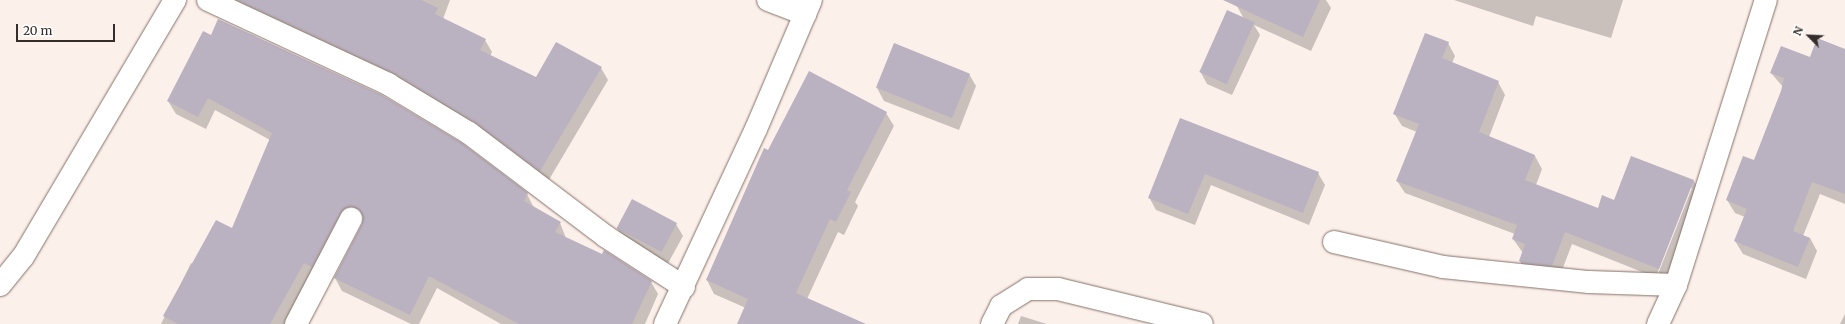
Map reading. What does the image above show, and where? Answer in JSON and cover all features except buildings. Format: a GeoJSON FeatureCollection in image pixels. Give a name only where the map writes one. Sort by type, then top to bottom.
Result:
{"type":"FeatureCollection","features":[{"type":"Feature","properties":{"kind":"street"},"geometry":{"type":"LineString","coordinates":[[0,284],[24,257],[175,0]]}},
{"type":"Feature","properties":{"kind":"street"},"geometry":{"type":"LineString","coordinates":[[208,0],[388,84],[455,125],[519,168],[606,236],[684,287]]}},
{"type":"Feature","properties":{"kind":"street"},"geometry":{"type":"LineString","coordinates":[[665,324],[684,287],[808,7],[768,0]]}},
{"type":"Feature","properties":{"kind":"street"},"geometry":{"type":"LineString","coordinates":[[1658,324],[1676,285],[1766,0]]}},
{"type":"Feature","properties":{"kind":"street"},"geometry":{"type":"LineString","coordinates":[[296,324],[352,219]]}},
{"type":"Feature","properties":{"kind":"street"},"geometry":{"type":"LineString","coordinates":[[1334,242],[1443,267],[1589,282],[1676,285]]}},
{"type":"Feature","properties":{"kind":"street"},"geometry":{"type":"LineString","coordinates":[[992,324],[1001,306],[1028,289],[1058,289],[1202,324]]}}]}
